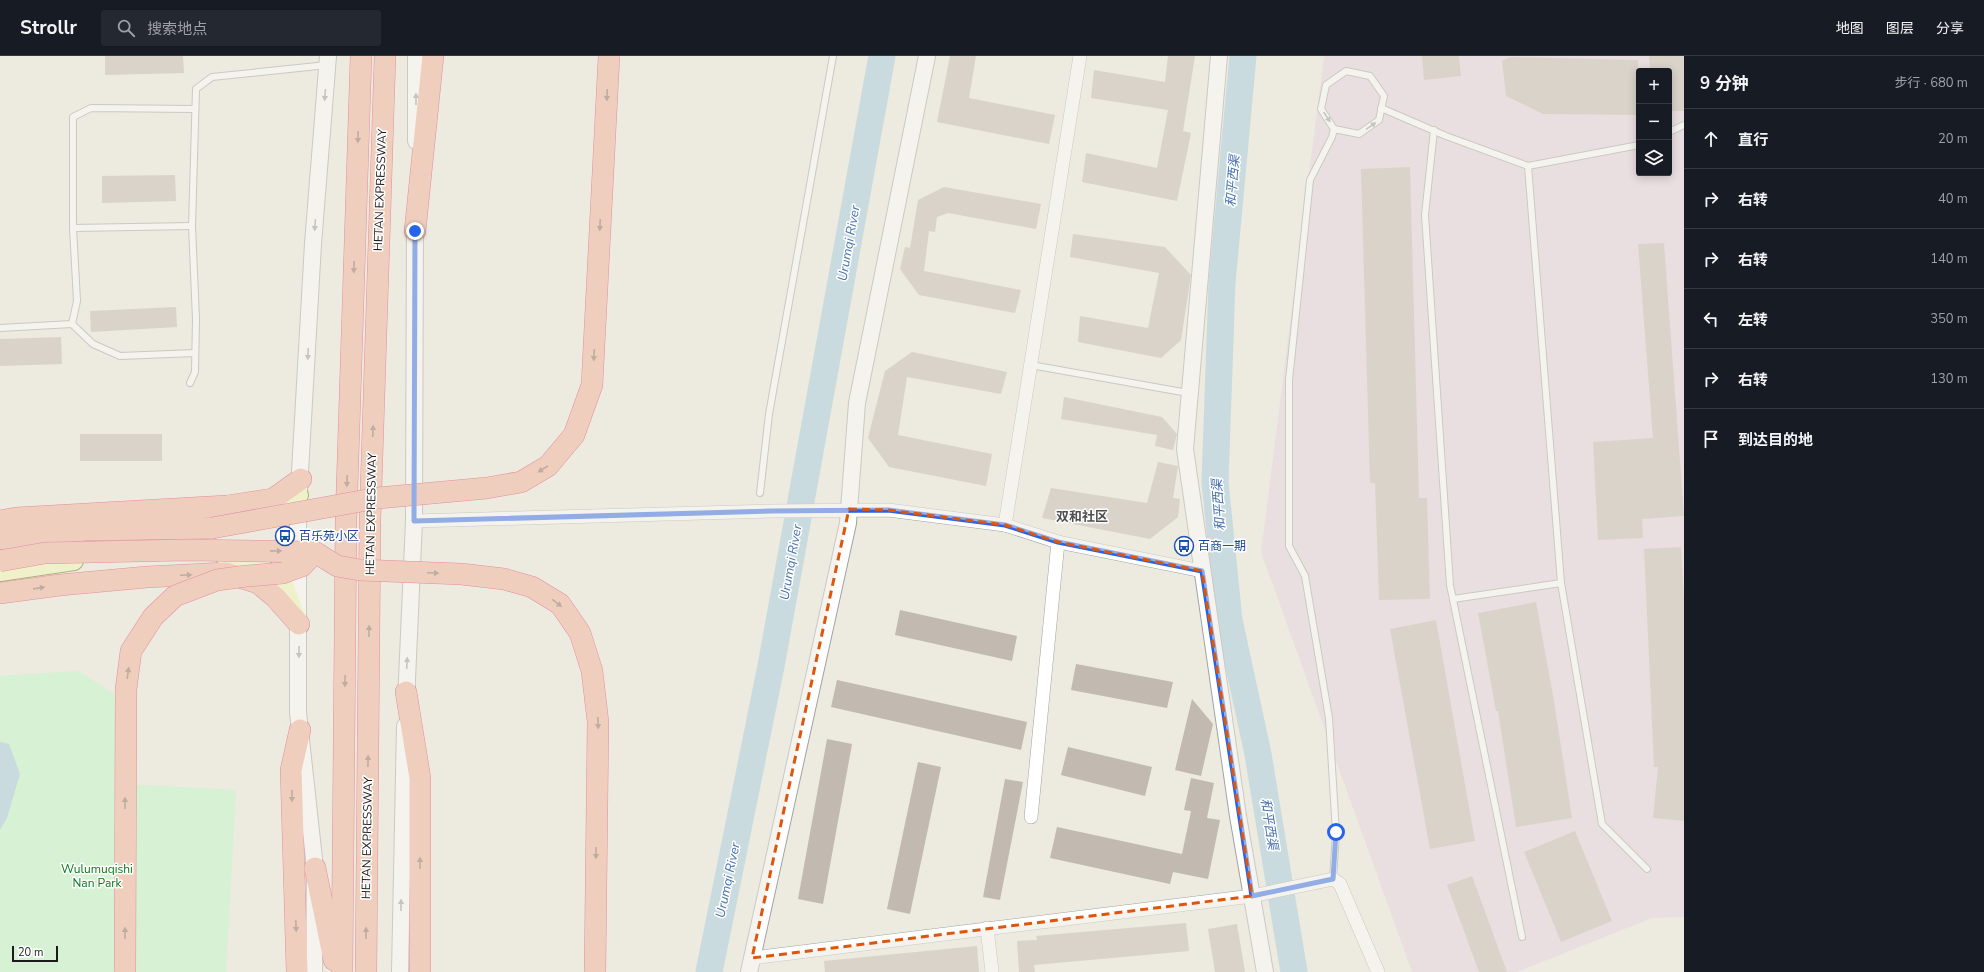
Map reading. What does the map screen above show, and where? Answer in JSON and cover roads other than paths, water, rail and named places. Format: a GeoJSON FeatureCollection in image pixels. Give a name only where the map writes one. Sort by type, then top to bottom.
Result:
{"type":"FeatureCollection","features":[{"type":"Feature","properties":{"kind":"highway","name":"HETAN EXPRESSWAY"},"geometry":{"type":"LineString","coordinates":[[342,972],[346,520],[361,56]]}},
{"type":"Feature","properties":{"kind":"highway","name":"HETAN EXPRESSWAY"},"geometry":{"type":"LineString","coordinates":[[366,972],[370,520],[385,56]]}},
{"type":"Feature","properties":{"kind":"highway"},"geometry":{"type":"LineString","coordinates":[[415,231],[433,56]]}},
{"type":"Feature","properties":{"kind":"highway"},"geometry":{"type":"LineString","coordinates":[[0,540],[85,530],[212,528],[378,498],[487,488],[521,482],[548,466],[574,435],[592,385],[609,56]]}},
{"type":"Feature","properties":{"kind":"highway"},"geometry":{"type":"LineString","coordinates":[[0,521],[16,518],[227,506],[273,499],[300,487]]}},
{"type":"Feature","properties":{"kind":"highway"},"geometry":{"type":"LineString","coordinates":[[0,561],[45,553],[188,550],[315,552],[337,566],[360,570],[461,574],[504,579],[532,587],[560,604],[580,633],[592,671],[598,722],[595,972]]}},
{"type":"Feature","properties":{"kind":"highway"},"geometry":{"type":"LineString","coordinates":[[125,972],[126,690],[131,651],[152,617],[175,596],[217,580],[284,573],[302,566],[315,552]]}},
{"type":"Feature","properties":{"kind":"highway"},"geometry":{"type":"LineString","coordinates":[[0,593],[60,585],[147,577],[226,573],[258,583],[275,597],[299,624]]}},
{"type":"Feature","properties":{"kind":"highway"},"geometry":{"type":"LineString","coordinates":[[406,692],[420,778],[420,972]]}},
{"type":"Feature","properties":{"kind":"highway"},"geometry":{"type":"LineString","coordinates":[[300,730],[291,770],[303,968]]}},
{"type":"Feature","properties":{"kind":"highway"},"geometry":{"type":"LineString","coordinates":[[315,868],[336,972]]}},
{"type":"Feature","properties":{"kind":"main road"},"geometry":{"type":"LineString","coordinates":[[0,532],[50,525],[110,520],[224,518],[276,509],[300,487]]}},
{"type":"Feature","properties":{"kind":"main road"},"geometry":{"type":"LineString","coordinates":[[0,572],[60,562],[160,556],[216,555],[246,561],[264,569],[285,588],[299,624]]}},
{"type":"Feature","properties":{"kind":"street"},"geometry":{"type":"LineString","coordinates":[[400,972],[406,692],[414,521],[416,56]]}},
{"type":"Feature","properties":{"kind":"street"},"geometry":{"type":"LineString","coordinates":[[928,56],[857,403],[848,523],[750,965],[987,928],[1252,896],[1327,880],[1340,884],[1378,972]]}},
{"type":"Feature","properties":{"kind":"street"},"geometry":{"type":"LineString","coordinates":[[1005,525],[1080,56]]}},
{"type":"Feature","properties":{"kind":"street"},"geometry":{"type":"LineString","coordinates":[[1219,56],[1185,449],[1202,571],[1265,972]]}},
{"type":"Feature","properties":{"kind":"street"},"geometry":{"type":"LineString","coordinates":[[303,968],[315,868],[298,712],[300,487],[313,252],[328,60]]}},
{"type":"Feature","properties":{"kind":"street"},"geometry":{"type":"LineString","coordinates":[[414,521],[849,509],[888,510],[1005,525],[1058,542],[1202,571]]}},
{"type":"Feature","properties":{"kind":"street"},"geometry":{"type":"LineString","coordinates":[[1031,817],[1058,542]]}},
{"type":"Feature","properties":{"kind":"street"},"geometry":{"type":"LineString","coordinates":[[987,928],[992,972]]}},
{"type":"Feature","properties":{"kind":"lane"},"geometry":{"type":"LineString","coordinates":[[760,493],[769,414],[834,56]]}},
{"type":"Feature","properties":{"kind":"lane"},"geometry":{"type":"LineString","coordinates":[[190,383],[194,372],[196,319],[192,226],[196,89],[212,77],[328,60]]}},
{"type":"Feature","properties":{"kind":"lane"},"geometry":{"type":"LineString","coordinates":[[1346,71],[1370,76],[1384,96],[1379,120],[1359,134],[1334,129],[1321,109],[1326,85],[1346,71]]}},
{"type":"Feature","properties":{"kind":"lane"},"geometry":{"type":"LineString","coordinates":[[72,324],[77,301],[73,228],[73,117],[91,108],[195,109]]}},
{"type":"Feature","properties":{"kind":"lane"},"geometry":{"type":"LineString","coordinates":[[1382,108],[1434,130],[1528,166],[1636,146]]}},
{"type":"Feature","properties":{"kind":"lane"},"geometry":{"type":"LineString","coordinates":[[1672,131],[1684,125]]}},
{"type":"Feature","properties":{"kind":"lane"},"geometry":{"type":"LineString","coordinates":[[1327,880],[1336,832],[1330,718],[1305,576],[1289,546],[1289,380],[1310,180],[1332,137],[1334,129]]}},
{"type":"Feature","properties":{"kind":"lane"},"geometry":{"type":"LineString","coordinates":[[1434,130],[1425,215],[1450,585],[1522,937]]}},
{"type":"Feature","properties":{"kind":"lane"},"geometry":{"type":"LineString","coordinates":[[1528,166],[1561,583],[1602,824],[1647,869]]}},
{"type":"Feature","properties":{"kind":"lane"},"geometry":{"type":"LineString","coordinates":[[73,228],[192,226]]}},
{"type":"Feature","properties":{"kind":"lane"},"geometry":{"type":"LineString","coordinates":[[0,328],[72,324],[93,344],[120,356],[195,353]]}},
{"type":"Feature","properties":{"kind":"lane"},"geometry":{"type":"LineString","coordinates":[[1031,365],[1190,393]]}},
{"type":"Feature","properties":{"kind":"lane"},"geometry":{"type":"LineString","coordinates":[[1453,599],[1561,583]]}},
{"type":"Feature","properties":{"kind":"water"},"geometry":{"type":"Polygon","coordinates":[[[0,742],[9,744],[20,774],[7,818],[0,830],[0,742]]]}},
{"type":"Feature","properties":{"kind":"waterway","name":"Urumqi River"},"geometry":{"type":"LineString","coordinates":[[709,972],[771,666],[882,56]]}},
{"type":"Feature","properties":{"kind":"waterway","name":"和平西渠"},"geometry":{"type":"LineString","coordinates":[[1243,56],[1222,283],[1215,482],[1229,620],[1258,754],[1294,972]]}},
{"type":"Feature","properties":{"kind":"place","name":"百乐苑小区"},"geometry":{"type":"Point","coordinates":[285,536]}},
{"type":"Feature","properties":{"kind":"place","name":"百商一期"},"geometry":{"type":"Point","coordinates":[1184,546]}},
{"type":"Feature","properties":{"kind":"district","name":"双和社区"},"geometry":{"type":"Point","coordinates":[1082,516]}},
{"type":"Feature","properties":{"kind":"park label","name":"Wulumuqishi Nan Park"},"geometry":{"type":"Point","coordinates":[97,876]}}]}
